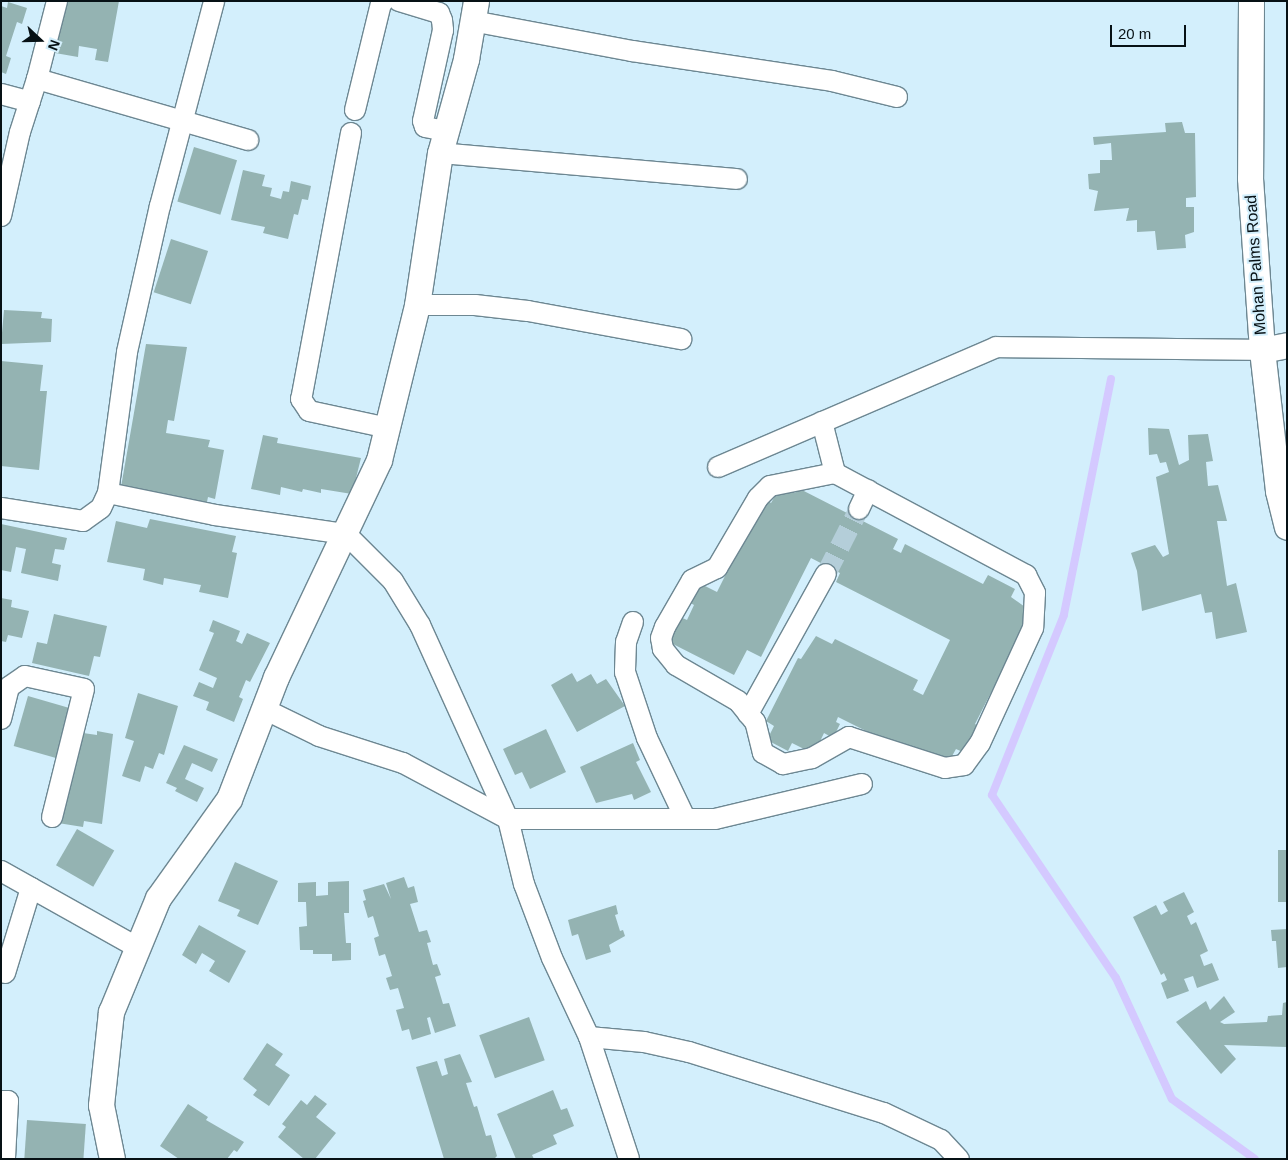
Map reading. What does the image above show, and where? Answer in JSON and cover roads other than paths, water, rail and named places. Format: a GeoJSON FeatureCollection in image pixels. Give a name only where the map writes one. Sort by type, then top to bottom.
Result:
{"type":"FeatureCollection","features":[{"type":"Feature","properties":{"kind":"street"},"geometry":{"type":"LineString","coordinates":[[1,216],[8,157],[30,102],[57,1]]}},
{"type":"Feature","properties":{"kind":"street"},"geometry":{"type":"LineString","coordinates":[[1,508],[83,521],[101,508],[108,493],[127,352],[182,123],[214,1]]}},
{"type":"Feature","properties":{"kind":"street"},"geometry":{"type":"LineString","coordinates":[[355,110],[381,3],[384,1]]}},
{"type":"Feature","properties":{"kind":"street"},"geometry":{"type":"LineString","coordinates":[[399,1],[439,13],[442,20],[444,30],[423,121],[425,127],[443,142],[736,179]]}},
{"type":"Feature","properties":{"kind":"street","name":"Mohan Palms Road"},"geometry":{"type":"LineString","coordinates":[[1251,1],[1250,178],[1262,350],[1278,491],[1287,528]]}},
{"type":"Feature","properties":{"kind":"street"},"geometry":{"type":"LineString","coordinates":[[112,1159],[101,1105],[111,1012],[158,898],[229,800],[264,709],[379,460],[417,305],[443,142],[466,60],[474,11],[632,51],[832,81],[897,97]]}},
{"type":"Feature","properties":{"kind":"street"},"geometry":{"type":"LineString","coordinates":[[37,79],[182,123],[248,140]]}},
{"type":"Feature","properties":{"kind":"street"},"geometry":{"type":"LineString","coordinates":[[1,94],[30,102]]}},
{"type":"Feature","properties":{"kind":"street"},"geometry":{"type":"LineString","coordinates":[[351,133],[301,399],[309,411],[388,428]]}},
{"type":"Feature","properties":{"kind":"street"},"geometry":{"type":"LineString","coordinates":[[417,305],[475,305],[528,311],[681,339]]}},
{"type":"Feature","properties":{"kind":"street"},"geometry":{"type":"LineString","coordinates":[[718,467],[996,347],[1262,350],[1287,344]]}},
{"type":"Feature","properties":{"kind":"street"},"geometry":{"type":"LineString","coordinates":[[822,422],[835,473]]}},
{"type":"Feature","properties":{"kind":"street"},"geometry":{"type":"LineString","coordinates":[[835,473],[1026,575],[1035,593],[1033,628],[980,743],[964,765],[945,768],[850,737],[812,758],[783,764],[763,753],[755,722],[738,701],[676,665],[663,649],[661,638],[665,627],[692,580],[718,568],[758,498],[770,486],[835,473]]}},
{"type":"Feature","properties":{"kind":"street"},"geometry":{"type":"LineString","coordinates":[[859,509],[868,490]]}},
{"type":"Feature","properties":{"kind":"street"},"geometry":{"type":"LineString","coordinates":[[108,493],[215,515],[346,534],[393,581],[420,625],[508,819],[524,884],[538,921],[589,1037],[629,1159]]}},
{"type":"Feature","properties":{"kind":"street"},"geometry":{"type":"LineString","coordinates":[[748,714],[826,574]]}},
{"type":"Feature","properties":{"kind":"street"},"geometry":{"type":"LineString","coordinates":[[633,622],[626,642],[625,672],[647,738],[685,818]]}},
{"type":"Feature","properties":{"kind":"street"},"geometry":{"type":"LineString","coordinates":[[1,719],[9,687],[26,676],[84,689],[52,818]]}},
{"type":"Feature","properties":{"kind":"street"},"geometry":{"type":"LineString","coordinates":[[264,709],[319,736],[403,762],[508,819],[715,819],[862,784]]}},
{"type":"Feature","properties":{"kind":"street"},"geometry":{"type":"LineString","coordinates":[[1,871],[138,948]]}},
{"type":"Feature","properties":{"kind":"street"},"geometry":{"type":"LineString","coordinates":[[6,973],[31,888]]}},
{"type":"Feature","properties":{"kind":"street"},"geometry":{"type":"LineString","coordinates":[[589,1037],[644,1042],[689,1052],[857,1104],[884,1113],[940,1140],[959,1159]]}},
{"type":"Feature","properties":{"kind":"street"},"geometry":{"type":"LineString","coordinates":[[1,1101],[8,1101],[5,1159]]}},
{"type":"Feature","properties":{"kind":"waterway"},"geometry":{"type":"LineString","coordinates":[[1111,379],[1064,615],[992,795],[1116,978],[1172,1099],[1255,1159]]}},
{"type":"Feature","properties":{"kind":"tunnel"},"geometry":{"type":"LineString","coordinates":[[826,574],[859,509]]}}]}
